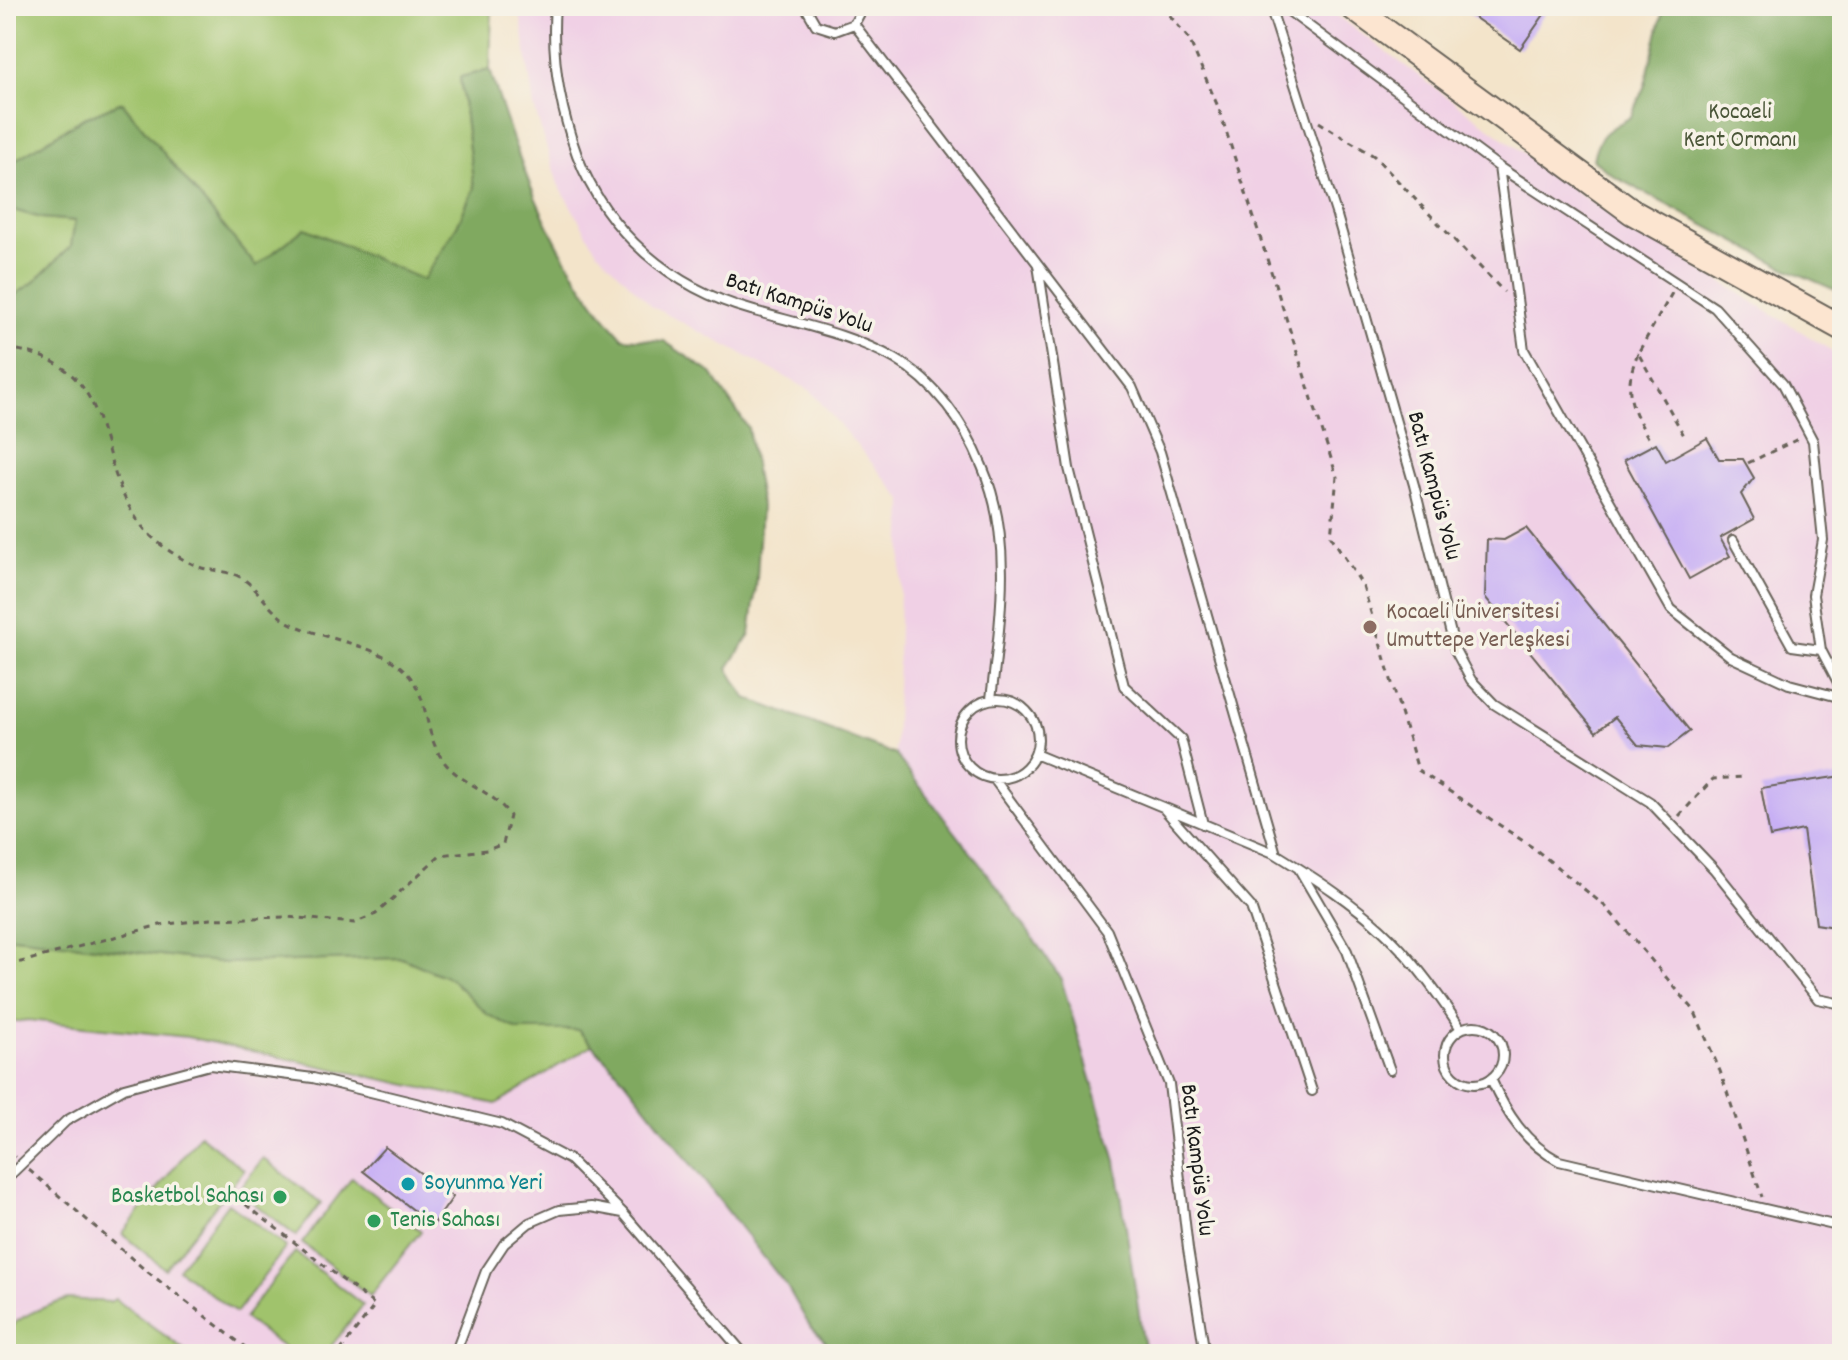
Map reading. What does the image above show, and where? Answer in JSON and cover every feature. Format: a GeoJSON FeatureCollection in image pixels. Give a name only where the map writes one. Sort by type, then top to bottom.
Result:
{"type":"FeatureCollection","features":[{"type":"Feature","properties":{"kind":"street"},"geometry":{"type":"LineString","coordinates":[[1351,6],[1632,212],[1842,328]]}},
{"type":"Feature","properties":{"kind":"lane","name":"Batı Kampüs Yolu"},"geometry":{"type":"LineString","coordinates":[[555,6],[557,70],[570,136],[595,194],[621,230],[645,255],[696,290],[867,346],[897,360],[919,377],[957,419],[983,467],[1001,534],[999,634],[991,699],[973,706],[964,716],[958,743],[969,767],[994,779],[1107,931],[1169,1084],[1188,1249],[1205,1354]]}},
{"type":"Feature","properties":{"kind":"lane"},"geometry":{"type":"LineString","coordinates":[[805,6],[809,17],[825,30],[845,29],[854,24],[864,6]]}},
{"type":"Feature","properties":{"kind":"lane","name":"Batı Kampüs Yolu"},"geometry":{"type":"LineString","coordinates":[[1270,6],[1337,216],[1414,485],[1455,650],[1471,680],[1494,704],[1650,802],[1714,869],[1818,999],[1842,1004]]}},
{"type":"Feature","properties":{"kind":"lane"},"geometry":{"type":"LineString","coordinates":[[1282,6],[1499,167],[1715,308],[1783,384],[1813,441],[1823,540],[1813,595],[1821,650],[1842,690]]}},
{"type":"Feature","properties":{"kind":"lane"},"geometry":{"type":"LineString","coordinates":[[854,24],[1132,387],[1147,416],[1165,467],[1276,854]]}},
{"type":"Feature","properties":{"kind":"lane"},"geometry":{"type":"LineString","coordinates":[[1499,167],[1524,350],[1671,609],[1731,657],[1789,684],[1842,698]]}},
{"type":"Feature","properties":{"kind":"lane"},"geometry":{"type":"LineString","coordinates":[[1038,264],[1069,468],[1124,686],[1181,739],[1203,824]]}},
{"type":"Feature","properties":{"kind":"lane"},"geometry":{"type":"LineString","coordinates":[[1733,540],[1792,646],[1821,650]]}},
{"type":"Feature","properties":{"kind":"lane"},"geometry":{"type":"LineString","coordinates":[[991,699],[1011,700],[1032,716],[1037,728],[1035,754],[1019,773],[994,779]]}},
{"type":"Feature","properties":{"kind":"lane"},"geometry":{"type":"LineString","coordinates":[[1035,754],[1276,854],[1346,897],[1389,933],[1425,973],[1461,1029]]}},
{"type":"Feature","properties":{"kind":"lane"},"geometry":{"type":"LineString","coordinates":[[1161,806],[1251,907],[1312,1091]]}},
{"type":"Feature","properties":{"kind":"lane"},"geometry":{"type":"LineString","coordinates":[[1299,868],[1347,951],[1390,1070]]}},
{"type":"Feature","properties":{"kind":"lane"},"geometry":{"type":"LineString","coordinates":[[1480,1027],[1496,1036],[1503,1054],[1502,1064],[1491,1079],[1482,1083],[1463,1083],[1448,1071],[1445,1061],[1447,1042],[1461,1029],[1480,1027]]}},
{"type":"Feature","properties":{"kind":"lane"},"geometry":{"type":"LineString","coordinates":[[6,1179],[66,1121],[124,1088],[210,1065],[313,1078],[502,1124],[570,1160],[623,1213],[744,1354]]}},
{"type":"Feature","properties":{"kind":"lane"},"geometry":{"type":"LineString","coordinates":[[1491,1079],[1528,1139],[1538,1150],[1559,1161],[1842,1227]]}},
{"type":"Feature","properties":{"kind":"lane"},"geometry":{"type":"LineString","coordinates":[[455,1354],[486,1271],[504,1244],[520,1230],[559,1210],[591,1207],[623,1213]]}},
{"type":"Feature","properties":{"kind":"path"},"geometry":{"type":"LineString","coordinates":[[1316,120],[1374,156],[1518,307]]}},
{"type":"Feature","properties":{"kind":"path"},"geometry":{"type":"LineString","coordinates":[[1650,441],[1631,407],[1629,376],[1638,353],[1678,283]]}},
{"type":"Feature","properties":{"kind":"path"},"geometry":{"type":"LineString","coordinates":[[6,348],[48,357],[80,383],[92,398],[128,501],[147,532],[162,546],[204,568],[243,579],[276,613],[291,623],[384,656],[403,670],[423,698],[437,751],[448,766],[502,804],[510,816],[503,844],[487,850],[440,855],[376,914],[354,923],[288,917],[211,919],[160,925],[6,966]]}},
{"type":"Feature","properties":{"kind":"path"},"geometry":{"type":"LineString","coordinates":[[1638,353],[1686,439]]}},
{"type":"Feature","properties":{"kind":"path"},"geometry":{"type":"LineString","coordinates":[[1748,463],[1809,434]]}},
{"type":"Feature","properties":{"kind":"path"},"geometry":{"type":"LineString","coordinates":[[1671,824],[1713,779],[1743,777]]}},
{"type":"Feature","properties":{"kind":"path"},"geometry":{"type":"LineString","coordinates":[[22,1164],[144,1269],[254,1354]]}},
{"type":"Feature","properties":{"kind":"path"},"geometry":{"type":"LineString","coordinates":[[236,1197],[375,1305],[338,1354]]}},
{"type":"Feature","properties":{"kind":"shaded area","name":"Kocaeli Üniversitesi Umuttepe Yerleşkesi"},"geometry":{"type":"Polygon","coordinates":[[[519,6],[1324,6],[1578,193],[1842,357],[1842,1354],[1145,1354],[999,889],[895,754],[903,500],[810,390],[653,307],[597,251],[558,184],[534,107],[519,6]]]}},
{"type":"Feature","properties":{"kind":"shaded area"},"geometry":{"type":"Polygon","coordinates":[[[27,1020],[187,1037],[495,1104],[592,1045],[624,1079],[788,1288],[809,1325],[838,1354],[6,1354],[6,1023],[27,1020]]]}},
{"type":"Feature","properties":{"kind":"green space"},"geometry":{"type":"Polygon","coordinates":[[[6,6],[492,6],[490,70],[460,77],[474,188],[457,226],[423,281],[305,229],[256,267],[122,103],[82,119],[6,166],[6,6]]]}},
{"type":"Feature","properties":{"kind":"green space","name":"Kocaeli Kent Ormanı"},"geometry":{"type":"Polygon","coordinates":[[[1664,6],[1842,6],[1842,293],[1783,267],[1615,177],[1593,160],[1605,133],[1631,117],[1645,85],[1664,6]]]}},
{"type":"Feature","properties":{"kind":"green space"},"geometry":{"type":"Polygon","coordinates":[[[490,70],[542,212],[577,278],[598,309],[623,338],[664,341],[711,373],[748,428],[761,506],[757,579],[750,635],[728,668],[746,698],[895,754],[999,889],[1061,979],[1116,1161],[1145,1354],[838,1354],[809,1325],[788,1288],[624,1079],[578,1030],[518,1030],[488,1015],[451,979],[402,958],[225,963],[15,937],[6,940],[6,301],[34,282],[71,246],[75,221],[41,218],[6,208],[6,166],[82,119],[122,102],[256,266],[305,228],[423,280],[457,226],[474,188],[460,77],[490,70]]]}},
{"type":"Feature","properties":{"kind":"green space"},"geometry":{"type":"Polygon","coordinates":[[[6,208],[41,218],[75,221],[71,246],[34,282],[6,301],[6,208]]]}},
{"type":"Feature","properties":{"kind":"green space"},"geometry":{"type":"Polygon","coordinates":[[[15,937],[225,963],[402,958],[451,979],[488,1014],[518,1030],[578,1030],[592,1045],[496,1104],[187,1037],[28,1020],[6,1023],[6,940],[15,937]]]}},
{"type":"Feature","properties":{"kind":"green space"},"geometry":{"type":"Polygon","coordinates":[[[200,1135],[244,1170],[165,1269],[122,1234],[200,1135]]]}},
{"type":"Feature","properties":{"kind":"green space","name":"Basketbol Sahası"},"geometry":{"type":"Polygon","coordinates":[[[263,1158],[321,1203],[296,1236],[238,1191],[263,1158]]]}},
{"type":"Feature","properties":{"kind":"green space"},"geometry":{"type":"Polygon","coordinates":[[[352,1178],[421,1231],[370,1296],[302,1243],[352,1178]]]}},
{"type":"Feature","properties":{"kind":"green space"},"geometry":{"type":"Polygon","coordinates":[[[228,1203],[286,1247],[236,1313],[178,1269],[228,1203]]]}},
{"type":"Feature","properties":{"kind":"green space"},"geometry":{"type":"Polygon","coordinates":[[[295,1252],[363,1305],[325,1354],[292,1354],[244,1318],[295,1252]]]}},
{"type":"Feature","properties":{"kind":"green space"},"geometry":{"type":"Polygon","coordinates":[[[68,1299],[110,1302],[115,1299],[190,1354],[6,1354],[6,1331],[35,1311],[68,1299]]]}},
{"type":"Feature","properties":{"kind":"building"},"geometry":{"type":"Polygon","coordinates":[[[1458,6],[1550,6],[1520,49],[1458,6]]]}},
{"type":"Feature","properties":{"kind":"building"},"geometry":{"type":"Polygon","coordinates":[[[1707,438],[1719,459],[1743,459],[1754,478],[1741,494],[1754,519],[1720,538],[1730,556],[1689,579],[1624,460],[1656,443],[1666,461],[1707,438]]]}},
{"type":"Feature","properties":{"kind":"building"},"geometry":{"type":"Polygon","coordinates":[[[1526,528],[1690,731],[1668,748],[1638,745],[1615,717],[1596,732],[1485,597],[1487,539],[1504,540],[1526,528]]]}},
{"type":"Feature","properties":{"kind":"building"},"geometry":{"type":"Polygon","coordinates":[[[1842,776],[1842,928],[1816,924],[1803,830],[1770,837],[1761,788],[1842,776]]]}},
{"type":"Feature","properties":{"kind":"building","name":"Soyunma Yeri"},"geometry":{"type":"Polygon","coordinates":[[[385,1147],[453,1197],[433,1225],[363,1171],[385,1147]]]}},
{"type":"Feature","properties":{"kind":"place","name":"Kocaeli Üniversitesi Umuttepe Yerleşkesi"},"geometry":{"type":"Point","coordinates":[1370,627]}},
{"type":"Feature","properties":{"kind":"place","name":"Soyunma Yeri"},"geometry":{"type":"Point","coordinates":[408,1184]}},
{"type":"Feature","properties":{"kind":"place","name":"Basketbol Sahası"},"geometry":{"type":"Point","coordinates":[280,1197]}},
{"type":"Feature","properties":{"kind":"place","name":"Tenis Sahası"},"geometry":{"type":"Point","coordinates":[374,1221]}}]}
